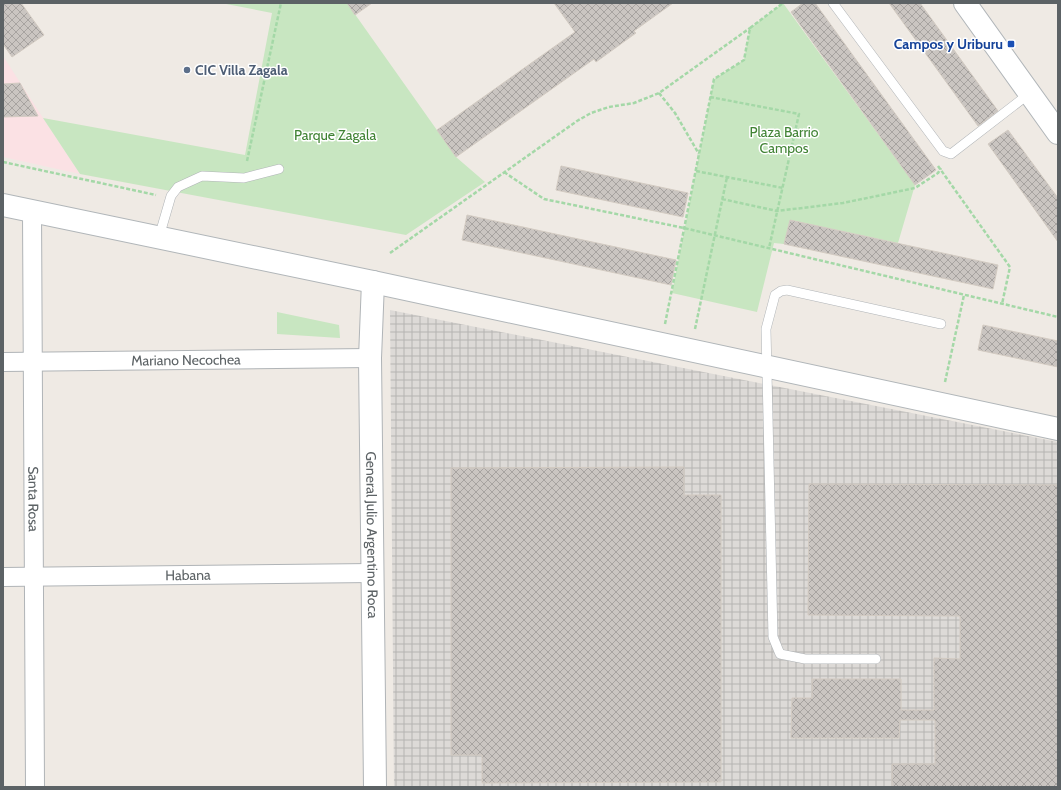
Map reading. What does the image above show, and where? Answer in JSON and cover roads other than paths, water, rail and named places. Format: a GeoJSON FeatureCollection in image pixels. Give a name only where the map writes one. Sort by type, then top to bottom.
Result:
{"type":"FeatureCollection","features":[{"type":"Feature","properties":{"kind":"main road"},"geometry":{"type":"LineString","coordinates":[[971,4],[1058,133]]}},
{"type":"Feature","properties":{"kind":"main road"},"geometry":{"type":"LineString","coordinates":[[3,205],[373,282],[1058,429]]}},
{"type":"Feature","properties":{"kind":"main road","name":"General Julio Argentino Roca"},"geometry":{"type":"LineString","coordinates":[[373,282],[370,358],[375,787]]}},
{"type":"Feature","properties":{"kind":"street","name":"Santa Rosa"},"geometry":{"type":"LineString","coordinates":[[32,211],[35,787]]}},
{"type":"Feature","properties":{"kind":"street","name":"Mariano Necochea"},"geometry":{"type":"LineString","coordinates":[[3,362],[370,358]]}},
{"type":"Feature","properties":{"kind":"street","name":"Habana"},"geometry":{"type":"LineString","coordinates":[[3,577],[372,573]]}},
{"type":"Feature","properties":{"kind":"lane"},"geometry":{"type":"LineString","coordinates":[[833,3],[943,151],[951,154],[1030,93]]}},
{"type":"Feature","properties":{"kind":"lane"},"geometry":{"type":"LineString","coordinates":[[159,237],[171,198],[178,187],[202,176],[244,178],[279,169]]}},
{"type":"Feature","properties":{"kind":"lane"},"geometry":{"type":"LineString","coordinates":[[876,659],[805,659],[780,654],[773,637],[766,328],[775,295],[781,291],[787,290],[941,324]]}},
{"type":"Feature","properties":{"kind":"place","name":"Campos y Uriburu"},"geometry":{"type":"Point","coordinates":[1011,44]}},
{"type":"Feature","properties":{"kind":"place","name":"CIC Villa Zagala"},"geometry":{"type":"Point","coordinates":[187,70]}},
{"type":"Feature","properties":{"kind":"park label","name":"Parque Zagala"},"geometry":{"type":"Point","coordinates":[335,135]}},
{"type":"Feature","properties":{"kind":"park label","name":"Plaza Barrio Campos"},"geometry":{"type":"Point","coordinates":[784,140]}}]}
